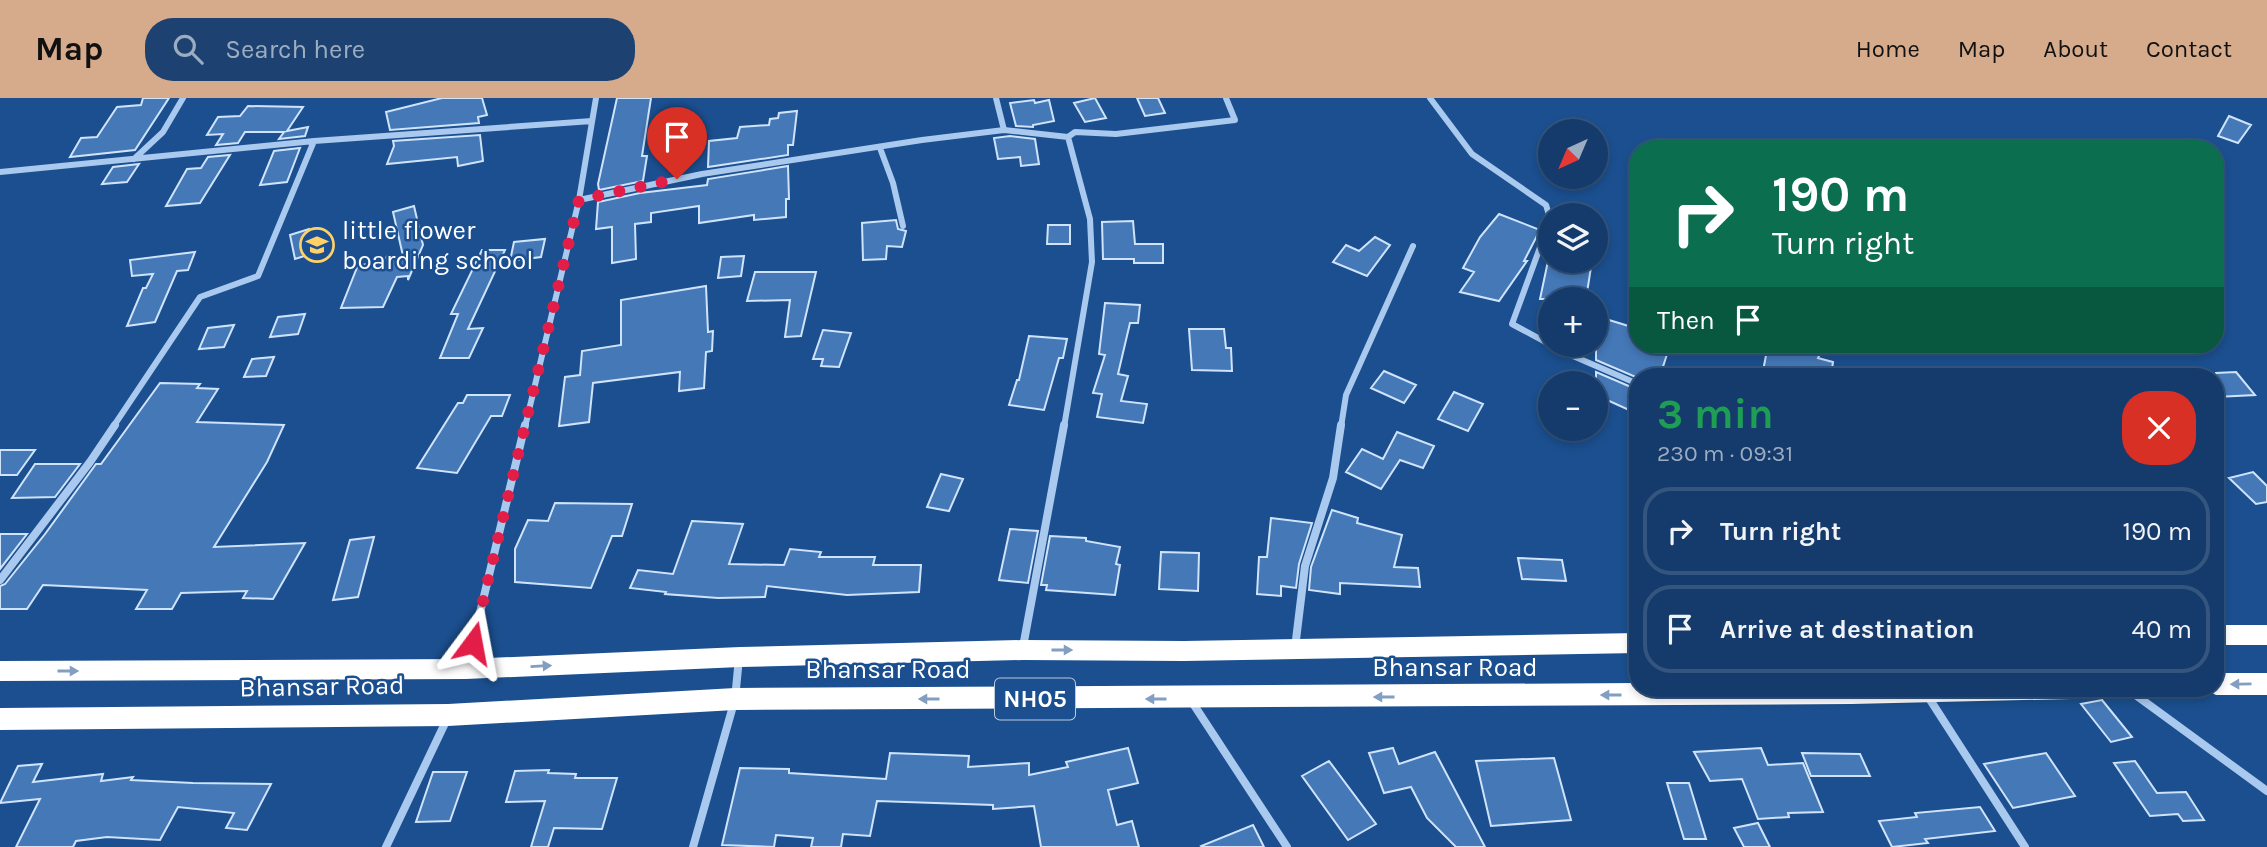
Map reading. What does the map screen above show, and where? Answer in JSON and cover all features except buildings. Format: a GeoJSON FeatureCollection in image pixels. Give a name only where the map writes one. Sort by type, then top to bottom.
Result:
{"type":"FeatureCollection","features":[{"type":"Feature","properties":{"kind":"highway"},"geometry":{"type":"LineString","coordinates":[[2224,635],[2267,635]]}},
{"type":"Feature","properties":{"kind":"highway","name":"Bhansar Road"},"geometry":{"type":"LineString","coordinates":[[0,671],[466,669],[740,657],[1023,650],[1629,643]]}},
{"type":"Feature","properties":{"kind":"highway"},"geometry":{"type":"LineString","coordinates":[[2224,684],[2267,684]]}},
{"type":"Feature","properties":{"kind":"highway","name":"Bhansar Road"},"geometry":{"type":"LineString","coordinates":[[0,719],[448,715],[734,699],[1189,699],[1629,695]]}},
{"type":"Feature","properties":{"kind":"street"},"geometry":{"type":"LineString","coordinates":[[134,159],[151,146],[172,121],[183,98]]}},
{"type":"Feature","properties":{"kind":"street"},"geometry":{"type":"LineString","coordinates":[[466,669],[579,200],[596,98]]}},
{"type":"Feature","properties":{"kind":"street"},"geometry":{"type":"LineString","coordinates":[[996,98],[1004,130]]}},
{"type":"Feature","properties":{"kind":"street"},"geometry":{"type":"LineString","coordinates":[[579,200],[702,174],[1004,130],[1068,137],[1075,132],[1116,134],[1236,120],[1226,98]]}},
{"type":"Feature","properties":{"kind":"street"},"geometry":{"type":"LineString","coordinates":[[1430,98],[1472,153],[1543,203]]}},
{"type":"Feature","properties":{"kind":"street"},"geometry":{"type":"LineString","coordinates":[[0,172],[314,141],[592,121]]}},
{"type":"Feature","properties":{"kind":"street"},"geometry":{"type":"LineString","coordinates":[[1023,650],[1068,411],[1092,262],[1090,219],[1068,137]]}},
{"type":"Feature","properties":{"kind":"street"},"geometry":{"type":"LineString","coordinates":[[0,580],[90,462],[200,297],[258,276],[314,141]]}},
{"type":"Feature","properties":{"kind":"street"},"geometry":{"type":"LineString","coordinates":[[880,148],[893,183],[903,226]]}},
{"type":"Feature","properties":{"kind":"street"},"geometry":{"type":"LineString","coordinates":[[1295,649],[1305,566],[1333,478],[1346,395],[1413,246]]}},
{"type":"Feature","properties":{"kind":"street"},"geometry":{"type":"LineString","coordinates":[[1538,252],[1512,324],[1566,353],[1629,380]]}},
{"type":"Feature","properties":{"kind":"street"},"geometry":{"type":"LineString","coordinates":[[693,847],[734,699],[740,657]]}},
{"type":"Feature","properties":{"kind":"street"},"geometry":{"type":"LineString","coordinates":[[1928,697],[2025,847]]}},
{"type":"Feature","properties":{"kind":"street"},"geometry":{"type":"LineString","coordinates":[[2138,697],[2267,791]]}},
{"type":"Feature","properties":{"kind":"street"},"geometry":{"type":"LineString","coordinates":[[1189,699],[1287,847]]}},
{"type":"Feature","properties":{"kind":"street"},"geometry":{"type":"LineString","coordinates":[[386,847],[448,715]]}},
{"type":"Feature","properties":{"kind":"place","name":"little flower boarding school"},"geometry":{"type":"Point","coordinates":[317,245]}},
{"type":"Feature","properties":{"kind":"route"},"geometry":{"type":"LineString","coordinates":[[473,643],[579,200],[677,179]]}}]}
